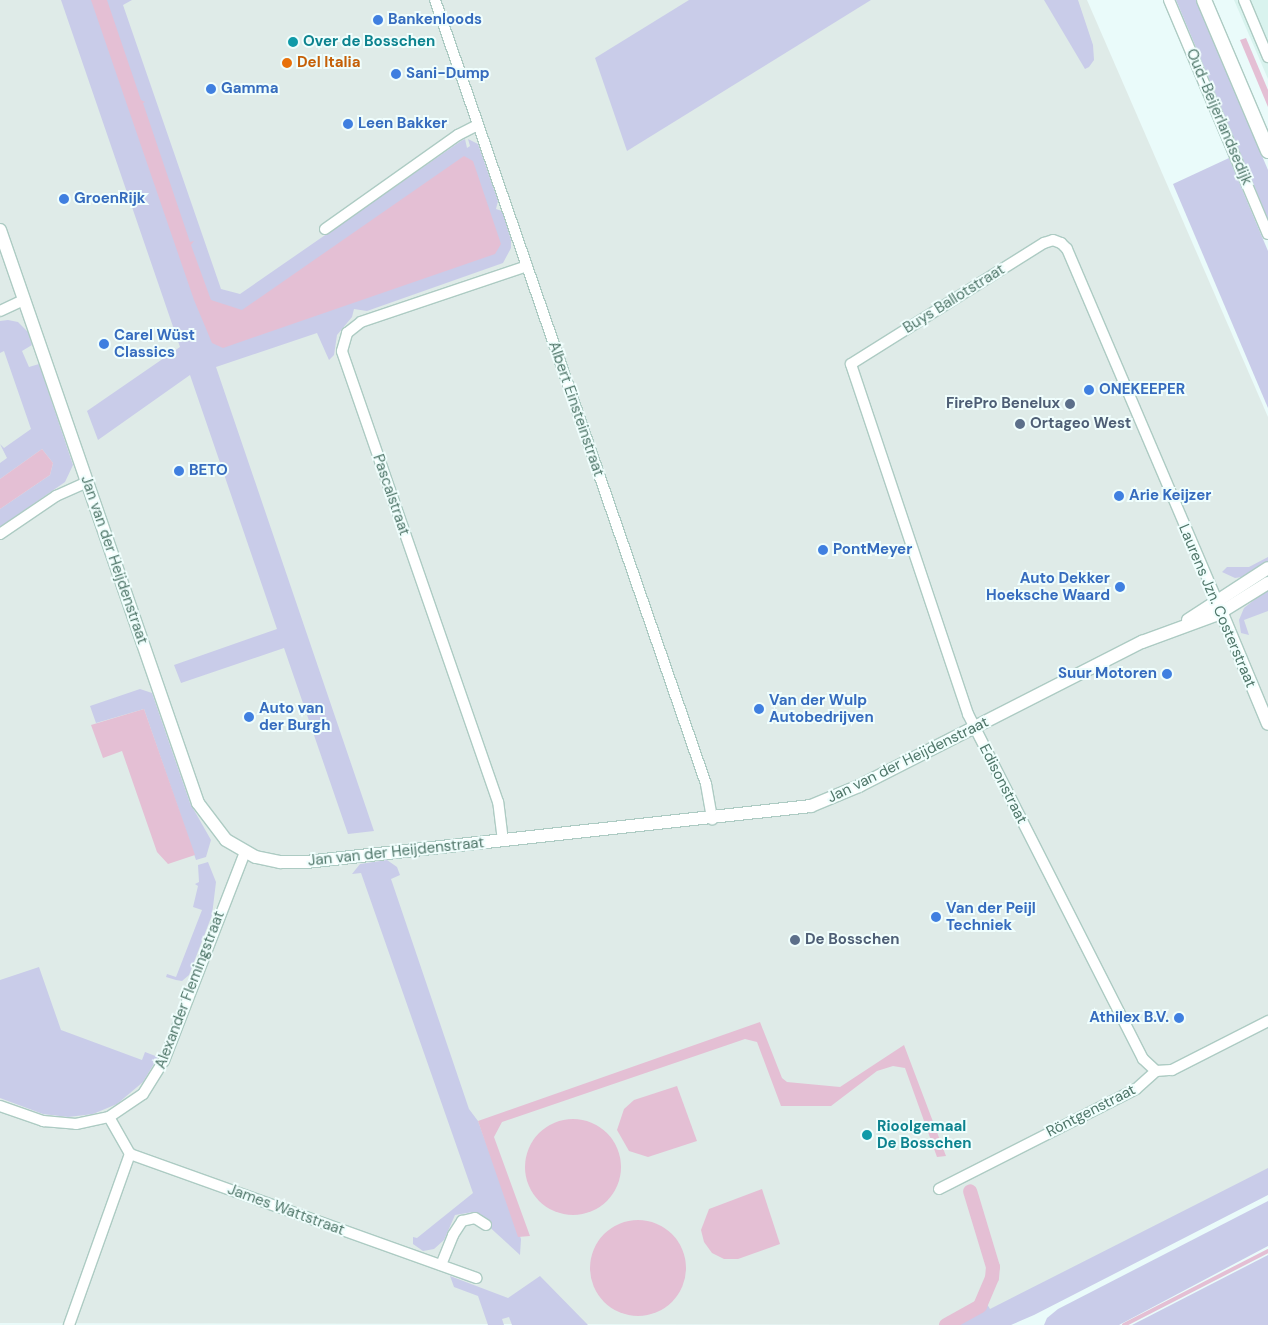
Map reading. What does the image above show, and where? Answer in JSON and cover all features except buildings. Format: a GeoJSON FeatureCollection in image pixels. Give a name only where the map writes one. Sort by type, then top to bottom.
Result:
{"type":"FeatureCollection","features":[{"type":"Feature","properties":{"kind":"main road"},"geometry":{"type":"LineString","coordinates":[[1204,0],[1268,151]]}},
{"type":"Feature","properties":{"kind":"street","name":"Albert Einsteinstraat"},"geometry":{"type":"LineString","coordinates":[[435,0],[706,784],[712,819]]}},
{"type":"Feature","properties":{"kind":"street","name":"Oud-Beijerlandsedijk"},"geometry":{"type":"LineString","coordinates":[[1170,0],[1268,234]]}},
{"type":"Feature","properties":{"kind":"street"},"geometry":{"type":"LineString","coordinates":[[1244,0],[1268,57]]}},
{"type":"Feature","properties":{"kind":"street"},"geometry":{"type":"LineString","coordinates":[[326,229],[458,135],[478,125]]}},
{"type":"Feature","properties":{"kind":"street","name":"Jan van der Heijdenstraat"},"geometry":{"type":"LineString","coordinates":[[0,230],[198,803],[220,834],[245,852],[274,861],[299,863],[712,819],[818,804],[1180,626],[1222,612],[1268,583]]}},
{"type":"Feature","properties":{"kind":"street","name":"Buys Ballotstraat"},"geometry":{"type":"LineString","coordinates":[[851,364],[1044,243],[1058,241]]}},
{"type":"Feature","properties":{"kind":"street","name":"Laurens Jzn. Costerstraat"},"geometry":{"type":"LineString","coordinates":[[1058,241],[1067,249],[1268,724]]}},
{"type":"Feature","properties":{"kind":"street","name":"Pascalstraat"},"geometry":{"type":"LineString","coordinates":[[503,841],[498,802],[342,351],[345,336],[361,322],[526,266]]}},
{"type":"Feature","properties":{"kind":"street"},"geometry":{"type":"LineString","coordinates":[[0,311],[24,300]]}},
{"type":"Feature","properties":{"kind":"street","name":"Edisonstraat"},"geometry":{"type":"LineString","coordinates":[[851,364],[974,727],[1143,1059],[1156,1071]]}},
{"type":"Feature","properties":{"kind":"street"},"geometry":{"type":"LineString","coordinates":[[0,534],[56,496],[87,482]]}},
{"type":"Feature","properties":{"kind":"street","name":"Jan van der Heijdenstraat"},"geometry":{"type":"LineString","coordinates":[[1180,626],[1216,599],[1268,568]]}},
{"type":"Feature","properties":{"kind":"street","name":"Alexander Flemingstraat"},"geometry":{"type":"LineString","coordinates":[[0,1106],[60,1124],[92,1123],[109,1116],[136,1100],[160,1070],[245,852]]}},
{"type":"Feature","properties":{"kind":"street"},"geometry":{"type":"LineString","coordinates":[[1156,1071],[1172,1070],[1268,1021]]}},
{"type":"Feature","properties":{"kind":"street","name":"Röntgenstraat"},"geometry":{"type":"LineString","coordinates":[[939,1190],[1136,1089],[1156,1071]]}},
{"type":"Feature","properties":{"kind":"street"},"geometry":{"type":"LineString","coordinates":[[69,1325],[130,1154],[109,1116]]}},
{"type":"Feature","properties":{"kind":"street","name":"James Wattstraat"},"geometry":{"type":"LineString","coordinates":[[130,1154],[477,1278]]}},
{"type":"Feature","properties":{"kind":"street"},"geometry":{"type":"LineString","coordinates":[[441,1265],[452,1235],[462,1221],[476,1218],[486,1225]]}},
{"type":"Feature","properties":{"kind":"shaded area","name":"De Bosschen"},"geometry":{"type":"Polygon","coordinates":[[[0,0],[1087,0],[1268,417],[1268,1177],[975,1325],[0,1323],[0,0]]]}},
{"type":"Feature","properties":{"kind":"shaded area"},"geometry":{"type":"Polygon","coordinates":[[[61,0],[132,0],[123,5],[221,289],[240,294],[461,141],[465,139],[467,148],[470,146],[468,139],[478,144],[498,201],[496,209],[502,211],[511,240],[511,248],[503,263],[367,311],[354,309],[352,317],[337,335],[334,355],[329,360],[317,333],[216,367],[374,831],[348,834],[284,648],[181,683],[174,665],[277,629],[190,375],[98,440],[87,411],[180,347],[61,0]]]}},
{"type":"Feature","properties":{"kind":"shaded area"},"geometry":{"type":"Polygon","coordinates":[[[91,0],[107,0],[141,100],[145,102],[143,103],[190,242],[194,241],[191,245],[211,300],[242,310],[464,156],[473,161],[501,244],[495,254],[223,348],[212,343],[194,300],[91,0]]]}},
{"type":"Feature","properties":{"kind":"shaded area"},"geometry":{"type":"Polygon","coordinates":[[[689,0],[871,0],[627,151],[595,58],[689,0]]]}},
{"type":"Feature","properties":{"kind":"shaded area"},"geometry":{"type":"Polygon","coordinates":[[[1044,0],[1078,0],[1093,45],[1094,60],[1089,67],[1085,69],[1044,0]]]}},
{"type":"Feature","properties":{"kind":"shaded area"},"geometry":{"type":"Polygon","coordinates":[[[1176,0],[1196,0],[1268,170],[1268,219],[1176,0]]]}},
{"type":"Feature","properties":{"kind":"shaded area"},"geometry":{"type":"Polygon","coordinates":[[[1234,0],[1268,0],[1268,79],[1234,0]]]}},
{"type":"Feature","properties":{"kind":"shaded area"},"geometry":{"type":"Polygon","coordinates":[[[1246,38],[1268,90],[1268,107],[1240,40],[1246,38]]]}},
{"type":"Feature","properties":{"kind":"shaded area"},"geometry":{"type":"Polygon","coordinates":[[[1229,158],[1268,251],[1268,408],[1173,184],[1229,158]]]}},
{"type":"Feature","properties":{"kind":"shaded area"},"geometry":{"type":"Polygon","coordinates":[[[0,321],[18,322],[28,332],[32,345],[22,351],[29,367],[39,364],[73,465],[65,482],[0,527],[0,509],[50,475],[53,463],[42,449],[0,479],[0,463],[7,458],[0,444],[4,448],[31,429],[4,351],[0,353],[0,321]]]}},
{"type":"Feature","properties":{"kind":"shaded area"},"geometry":{"type":"Polygon","coordinates":[[[42,449],[53,463],[50,475],[0,509],[0,479],[42,449]]]}},
{"type":"Feature","properties":{"kind":"shaded area"},"geometry":{"type":"Polygon","coordinates":[[[1268,557],[1268,564],[1248,576],[1235,578],[1222,572],[1227,567],[1249,567],[1268,557]]]}},
{"type":"Feature","properties":{"kind":"shaded area"},"geometry":{"type":"Polygon","coordinates":[[[1268,589],[1268,611],[1244,620],[1249,635],[1241,633],[1239,620],[1244,608],[1268,589]]]}},
{"type":"Feature","properties":{"kind":"shaded area"},"geometry":{"type":"Polygon","coordinates":[[[140,689],[152,693],[190,803],[211,840],[206,857],[196,860],[144,709],[96,723],[90,706],[140,689]]]}},
{"type":"Feature","properties":{"kind":"shaded area"},"geometry":{"type":"Polygon","coordinates":[[[144,709],[195,855],[168,864],[157,852],[122,751],[103,758],[91,725],[144,709]]]}},
{"type":"Feature","properties":{"kind":"shaded area"},"geometry":{"type":"Polygon","coordinates":[[[387,860],[397,867],[400,875],[391,879],[469,1109],[478,1121],[521,1239],[520,1255],[473,1212],[455,1215],[444,1240],[434,1249],[423,1251],[413,1244],[413,1237],[417,1238],[473,1193],[361,873],[352,874],[360,864],[387,860]]]}},
{"type":"Feature","properties":{"kind":"shaded area"},"geometry":{"type":"Polygon","coordinates":[[[208,862],[216,882],[212,915],[189,975],[182,981],[166,977],[167,974],[176,977],[202,910],[193,907],[198,886],[195,884],[199,882],[198,865],[208,862]]]}},
{"type":"Feature","properties":{"kind":"shaded area"},"geometry":{"type":"Polygon","coordinates":[[[39,967],[61,1030],[142,1060],[145,1052],[158,1057],[143,1082],[117,1104],[93,1114],[68,1117],[43,1114],[0,1098],[0,980],[39,967]]]}},
{"type":"Feature","properties":{"kind":"shaded area"},"geometry":{"type":"Polygon","coordinates":[[[760,1022],[782,1078],[787,1082],[840,1087],[904,1045],[946,1156],[937,1157],[905,1068],[893,1066],[877,1071],[831,1106],[781,1106],[757,1042],[745,1039],[502,1122],[494,1137],[530,1236],[518,1237],[478,1121],[760,1022]]]}},
{"type":"Feature","properties":{"kind":"shaded area"},"geometry":{"type":"Polygon","coordinates":[[[677,1086],[697,1141],[648,1157],[629,1151],[617,1130],[624,1109],[634,1100],[677,1086]]]}},
{"type":"Feature","properties":{"kind":"shaded area"},"geometry":{"type":"Polygon","coordinates":[[[573,1119],[591,1123],[607,1133],[617,1149],[621,1167],[617,1185],[607,1201],[591,1211],[573,1215],[555,1211],[539,1201],[529,1185],[525,1167],[529,1149],[539,1133],[555,1123],[573,1119]]]}},
{"type":"Feature","properties":{"kind":"shaded area"},"geometry":{"type":"Polygon","coordinates":[[[1268,1168],[1268,1195],[1034,1315],[1011,1325],[954,1325],[987,1304],[990,1309],[1268,1168]]]}},
{"type":"Feature","properties":{"kind":"shaded area"},"geometry":{"type":"Polygon","coordinates":[[[762,1189],[780,1244],[738,1259],[724,1259],[712,1253],[704,1242],[701,1230],[709,1209],[762,1189]]]}},
{"type":"Feature","properties":{"kind":"shaded area"},"geometry":{"type":"Polygon","coordinates":[[[1268,1201],[1268,1246],[1119,1325],[1044,1325],[1047,1318],[1058,1309],[1268,1201]]]}},
{"type":"Feature","properties":{"kind":"shaded area"},"geometry":{"type":"Polygon","coordinates":[[[638,1220],[656,1224],[672,1234],[682,1250],[686,1268],[682,1286],[672,1302],[656,1312],[638,1316],[620,1312],[604,1302],[594,1286],[590,1268],[594,1250],[604,1234],[620,1224],[638,1220]]]}},
{"type":"Feature","properties":{"kind":"shaded area"},"geometry":{"type":"Polygon","coordinates":[[[1268,1255],[1268,1325],[1132,1325],[1268,1255]]]}},
{"type":"Feature","properties":{"kind":"shaded area"},"geometry":{"type":"Polygon","coordinates":[[[450,1276],[508,1298],[540,1276],[588,1325],[512,1325],[509,1317],[502,1319],[504,1325],[488,1325],[478,1296],[454,1287],[450,1276]]]}},
{"type":"Feature","properties":{"kind":"waterway"},"geometry":{"type":"LineString","coordinates":[[946,1325],[980,1306],[992,1278],[993,1267],[970,1191]]}},
{"type":"Feature","properties":{"kind":"waterway"},"geometry":{"type":"LineString","coordinates":[[1124,1325],[1268,1251]]}},
{"type":"Feature","properties":{"kind":"place","name":"Bankenloods"},"geometry":{"type":"Point","coordinates":[378,20]}},
{"type":"Feature","properties":{"kind":"place","name":"Over de Bosschen"},"geometry":{"type":"Point","coordinates":[293,42]}},
{"type":"Feature","properties":{"kind":"place","name":"Del Italia"},"geometry":{"type":"Point","coordinates":[287,63]}},
{"type":"Feature","properties":{"kind":"place","name":"Sani-Dump"},"geometry":{"type":"Point","coordinates":[396,74]}},
{"type":"Feature","properties":{"kind":"place","name":"Gamma"},"geometry":{"type":"Point","coordinates":[211,89]}},
{"type":"Feature","properties":{"kind":"place","name":"Leen Bakker"},"geometry":{"type":"Point","coordinates":[348,124]}},
{"type":"Feature","properties":{"kind":"place","name":"GroenRijk"},"geometry":{"type":"Point","coordinates":[64,199]}},
{"type":"Feature","properties":{"kind":"place","name":"Carel Wüst Classics"},"geometry":{"type":"Point","coordinates":[104,344]}},
{"type":"Feature","properties":{"kind":"place","name":"ONEKEEPER"},"geometry":{"type":"Point","coordinates":[1089,390]}},
{"type":"Feature","properties":{"kind":"place","name":"FirePro Benelux"},"geometry":{"type":"Point","coordinates":[1070,404]}},
{"type":"Feature","properties":{"kind":"place","name":"Ortageo West"},"geometry":{"type":"Point","coordinates":[1020,424]}},
{"type":"Feature","properties":{"kind":"place","name":"BETO"},"geometry":{"type":"Point","coordinates":[179,471]}},
{"type":"Feature","properties":{"kind":"place","name":"Arie Keijzer"},"geometry":{"type":"Point","coordinates":[1119,496]}},
{"type":"Feature","properties":{"kind":"place","name":"PontMeyer"},"geometry":{"type":"Point","coordinates":[823,550]}},
{"type":"Feature","properties":{"kind":"place","name":"Auto Dekker Hoeksche Waard"},"geometry":{"type":"Point","coordinates":[1120,587]}},
{"type":"Feature","properties":{"kind":"place","name":"Suur Motoren"},"geometry":{"type":"Point","coordinates":[1167,674]}},
{"type":"Feature","properties":{"kind":"place","name":"Van der Wulp Autobedrijven"},"geometry":{"type":"Point","coordinates":[759,709]}},
{"type":"Feature","properties":{"kind":"place","name":"Auto van der Burgh"},"geometry":{"type":"Point","coordinates":[249,717]}},
{"type":"Feature","properties":{"kind":"place","name":"Van der Peijl Techniek"},"geometry":{"type":"Point","coordinates":[936,917]}},
{"type":"Feature","properties":{"kind":"place","name":"De Bosschen"},"geometry":{"type":"Point","coordinates":[795,940]}},
{"type":"Feature","properties":{"kind":"place","name":"Athilex B.V."},"geometry":{"type":"Point","coordinates":[1179,1018]}},
{"type":"Feature","properties":{"kind":"place","name":"Rioolgemaal De Bosschen"},"geometry":{"type":"Point","coordinates":[867,1135]}}]}
